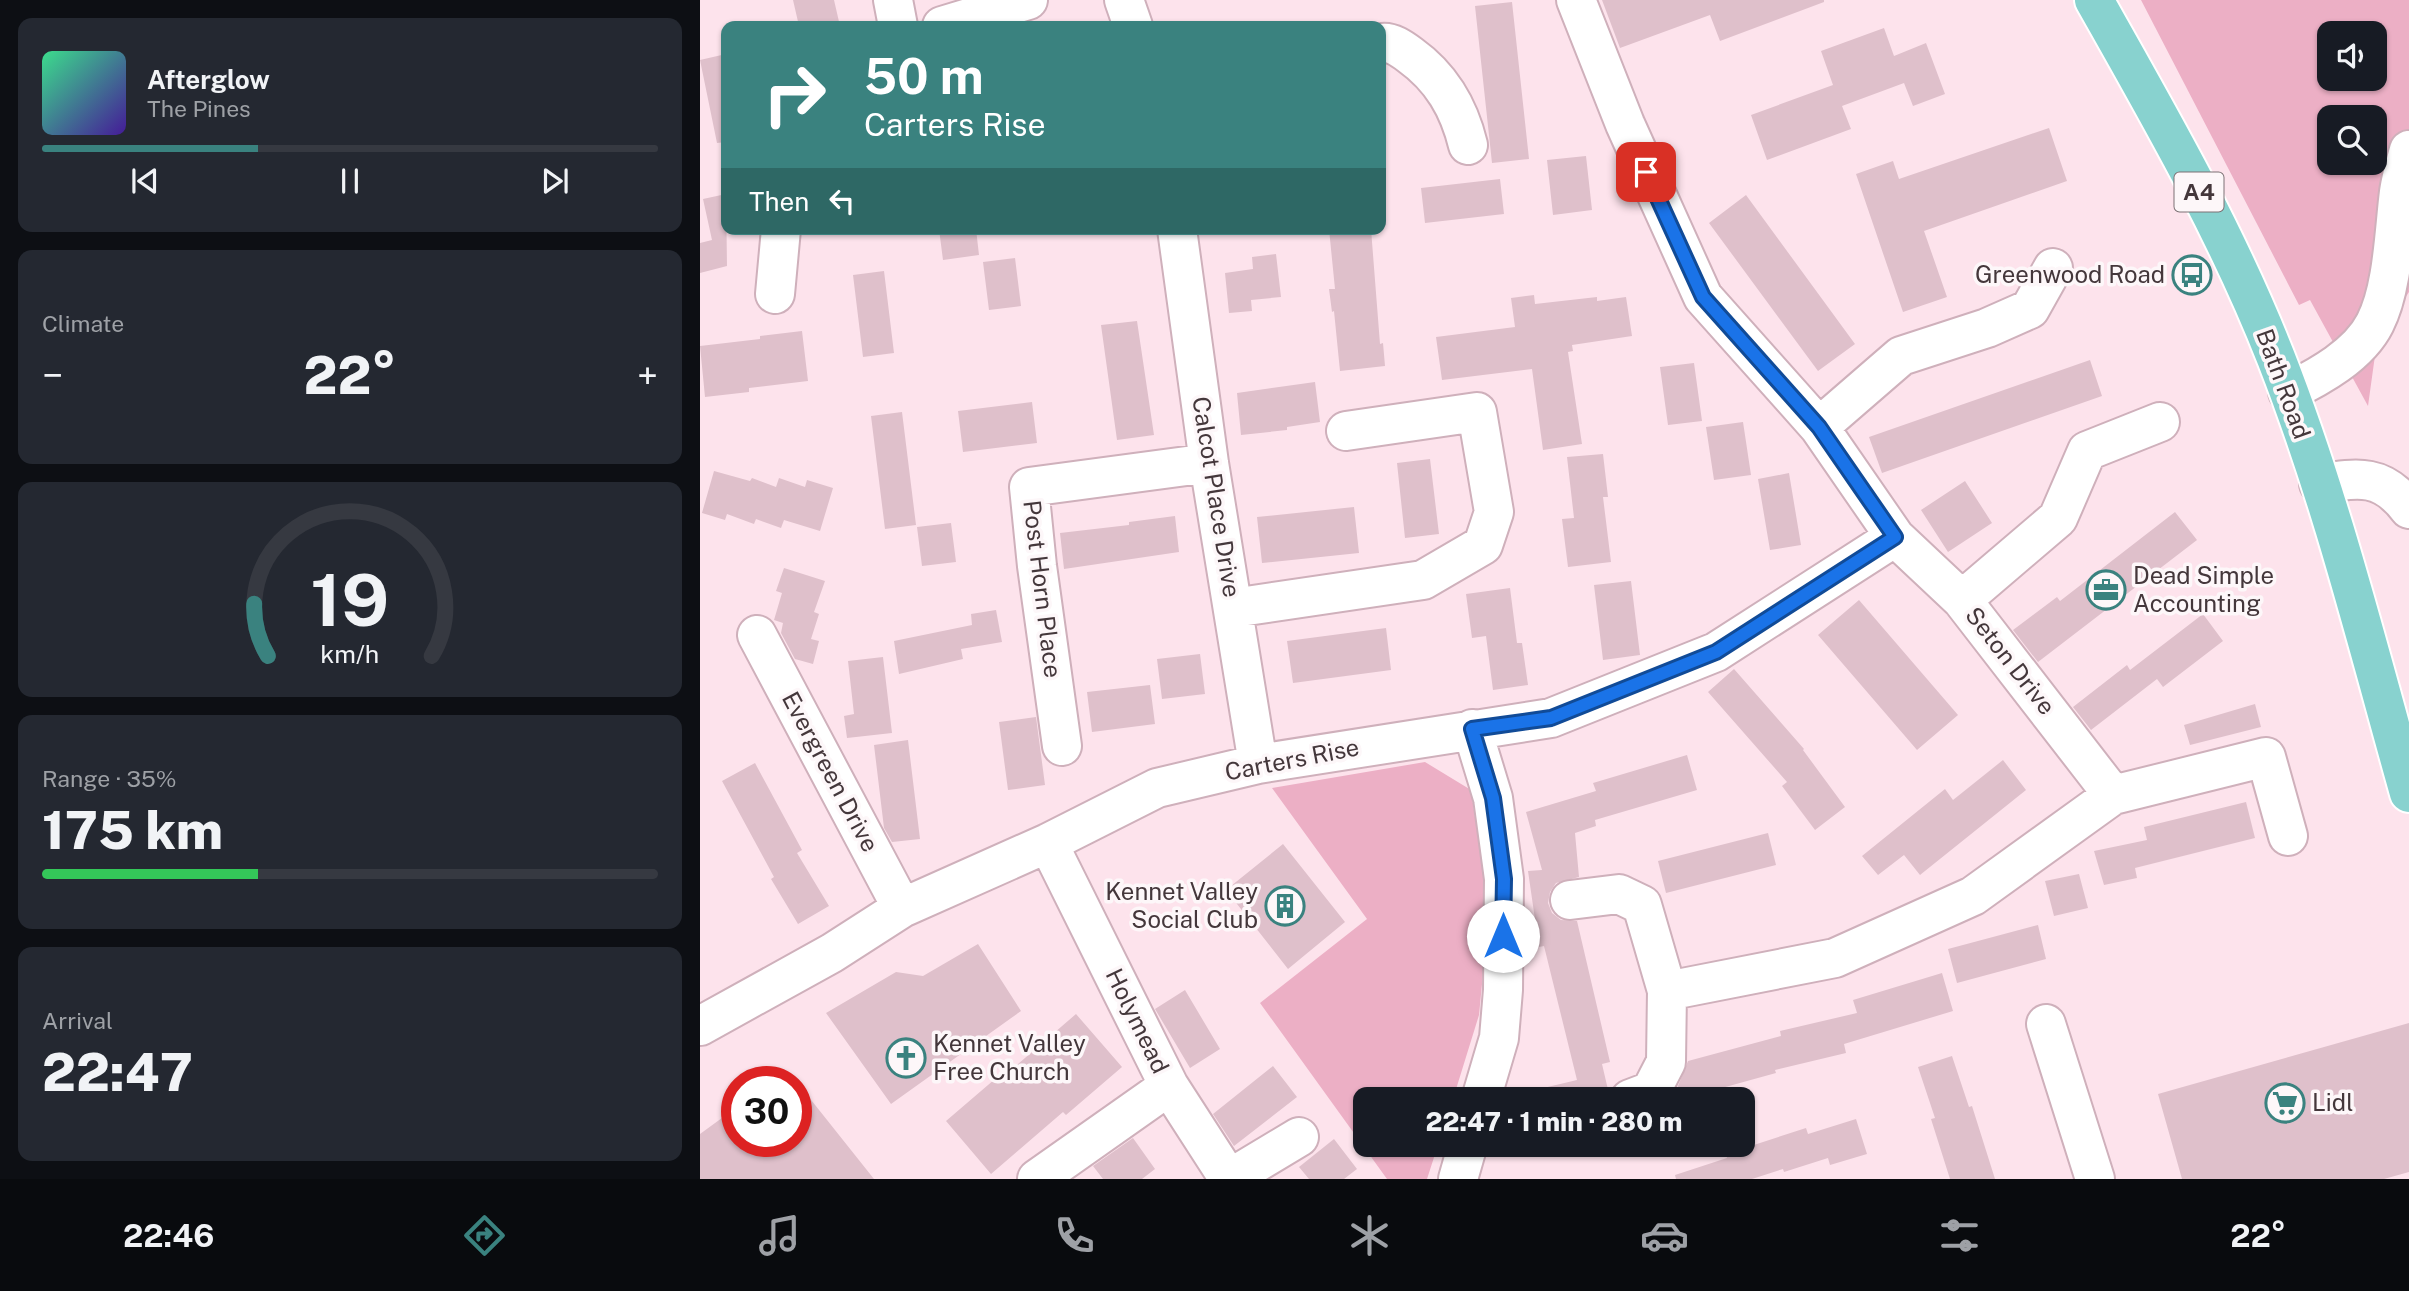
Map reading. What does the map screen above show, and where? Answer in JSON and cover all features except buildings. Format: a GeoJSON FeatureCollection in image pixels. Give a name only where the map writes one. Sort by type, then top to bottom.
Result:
{"type":"FeatureCollection","features":[{"type":"Feature","properties":{"kind":"main road","name":"Bath Road"},"geometry":{"type":"LineString","coordinates":[[2094,0],[2219,230],[2240,273],[2288,391],[2319,484],[2409,793]]}},
{"type":"Feature","properties":{"kind":"street"},"geometry":{"type":"LineString","coordinates":[[893,0],[897,21]]}},
{"type":"Feature","properties":{"kind":"street"},"geometry":{"type":"LineString","coordinates":[[959,21],[1028,0]]}},
{"type":"Feature","properties":{"kind":"street"},"geometry":{"type":"LineString","coordinates":[[1124,0],[1131,21]]}},
{"type":"Feature","properties":{"kind":"street","name":"Seton Drive"},"geometry":{"type":"LineString","coordinates":[[1576,0],[1625,124],[1703,297],[1819,427],[1895,537],[1962,600],[2113,795]]}},
{"type":"Feature","properties":{"kind":"street"},"geometry":{"type":"LineString","coordinates":[[1386,42],[1426,67],[1452,101],[1462,121],[1468,145]]}},
{"type":"Feature","properties":{"kind":"street"},"geometry":{"type":"LineString","coordinates":[[2288,391],[2317,378],[2357,347],[2375,324],[2391,265],[2399,188],[2409,150]]}},
{"type":"Feature","properties":{"kind":"street"},"geometry":{"type":"LineString","coordinates":[[775,294],[780,235]]}},
{"type":"Feature","properties":{"kind":"street","name":"Calcot Place Drive"},"geometry":{"type":"LineString","coordinates":[[1178,235],[1209,463],[1258,764]]}},
{"type":"Feature","properties":{"kind":"street"},"geometry":{"type":"LineString","coordinates":[[1819,427],[1901,356],[1987,328],[2030,309],[2053,268]]}},
{"type":"Feature","properties":{"kind":"street"},"geometry":{"type":"LineString","coordinates":[[1233,608],[1423,580],[1483,545],[1494,512],[1477,412],[1346,431]]}},
{"type":"Feature","properties":{"kind":"street"},"geometry":{"type":"LineString","coordinates":[[1962,600],[2058,518],[2088,450],[2160,422]]}},
{"type":"Feature","properties":{"kind":"street","name":"Post Horn Place"},"geometry":{"type":"LineString","coordinates":[[1062,746],[1037,566],[1030,487],[1209,463]]}},
{"type":"Feature","properties":{"kind":"street"},"geometry":{"type":"LineString","coordinates":[[2319,484],[2364,478],[2397,494],[2409,509]]}},
{"type":"Feature","properties":{"kind":"street","name":"Carters Rise"},"geometry":{"type":"LineString","coordinates":[[701,1023],[832,953],[902,908],[1048,843],[1157,788],[1258,764],[1551,718],[1716,652],[1895,537]]}},
{"type":"Feature","properties":{"kind":"street","name":"Evergreen Drive"},"geometry":{"type":"LineString","coordinates":[[757,635],[902,908]]}},
{"type":"Feature","properties":{"kind":"street"},"geometry":{"type":"LineString","coordinates":[[1472,729],[1493,798],[1504,879],[1503,990],[1499,1038],[1485,1087]]}},
{"type":"Feature","properties":{"kind":"street"},"geometry":{"type":"LineString","coordinates":[[1667,991],[1835,958],[1973,895],[2113,795],[2266,757],[2288,836]]}},
{"type":"Feature","properties":{"kind":"street","name":"Holymead"},"geometry":{"type":"LineString","coordinates":[[1048,843],[1169,1086],[1229,1179],[1299,1136]]}},
{"type":"Feature","properties":{"kind":"street"},"geometry":{"type":"LineString","coordinates":[[1570,900],[1619,894],[1642,905],[1667,991],[1666,1062],[1653,1087]]}},
{"type":"Feature","properties":{"kind":"street"},"geometry":{"type":"LineString","coordinates":[[2046,1024],[2095,1179]]}},
{"type":"Feature","properties":{"kind":"street","name":"Holymead"},"geometry":{"type":"LineString","coordinates":[[1037,1179],[1169,1086]]}},
{"type":"Feature","properties":{"kind":"street"},"geometry":{"type":"LineString","coordinates":[[1458,1179],[1464,1157]]}},
{"type":"Feature","properties":{"kind":"shaded area"},"geometry":{"type":"Polygon","coordinates":[[[2141,0],[2409,0],[2409,292],[2377,341],[2368,406],[2310,300],[2299,305],[2141,0]]]}},
{"type":"Feature","properties":{"kind":"shaded area"},"geometry":{"type":"Polygon","coordinates":[[[1425,762],[1471,790],[1489,912],[1479,1015],[1457,1087],[1353,1087],[1353,1132],[1260,1003],[1367,919],[1272,788],[1425,762]]]}},
{"type":"Feature","properties":{"kind":"shaded area"},"geometry":{"type":"Polygon","coordinates":[[[1371,1157],[1434,1157],[1427,1179],[1387,1179],[1371,1157]]]}},
{"type":"Feature","properties":{"kind":"place","name":"Greenwood Road"},"geometry":{"type":"Point","coordinates":[2192,275]}},
{"type":"Feature","properties":{"kind":"place","name":"Dead Simple Accounting"},"geometry":{"type":"Point","coordinates":[2106,590]}},
{"type":"Feature","properties":{"kind":"place","name":"Kennet Valley Social Club"},"geometry":{"type":"Point","coordinates":[1285,906]}},
{"type":"Feature","properties":{"kind":"place","name":"Kennet Valley Free Church"},"geometry":{"type":"Point","coordinates":[906,1058]}},
{"type":"Feature","properties":{"kind":"place","name":"Lidl"},"geometry":{"type":"Point","coordinates":[2285,1103]}},
{"type":"Feature","properties":{"kind":"route"},"geometry":{"type":"LineString","coordinates":[[1503,936],[1504,879],[1493,798],[1472,729],[1551,718],[1716,652],[1895,537],[1819,427],[1703,297],[1646,172]]}}]}
